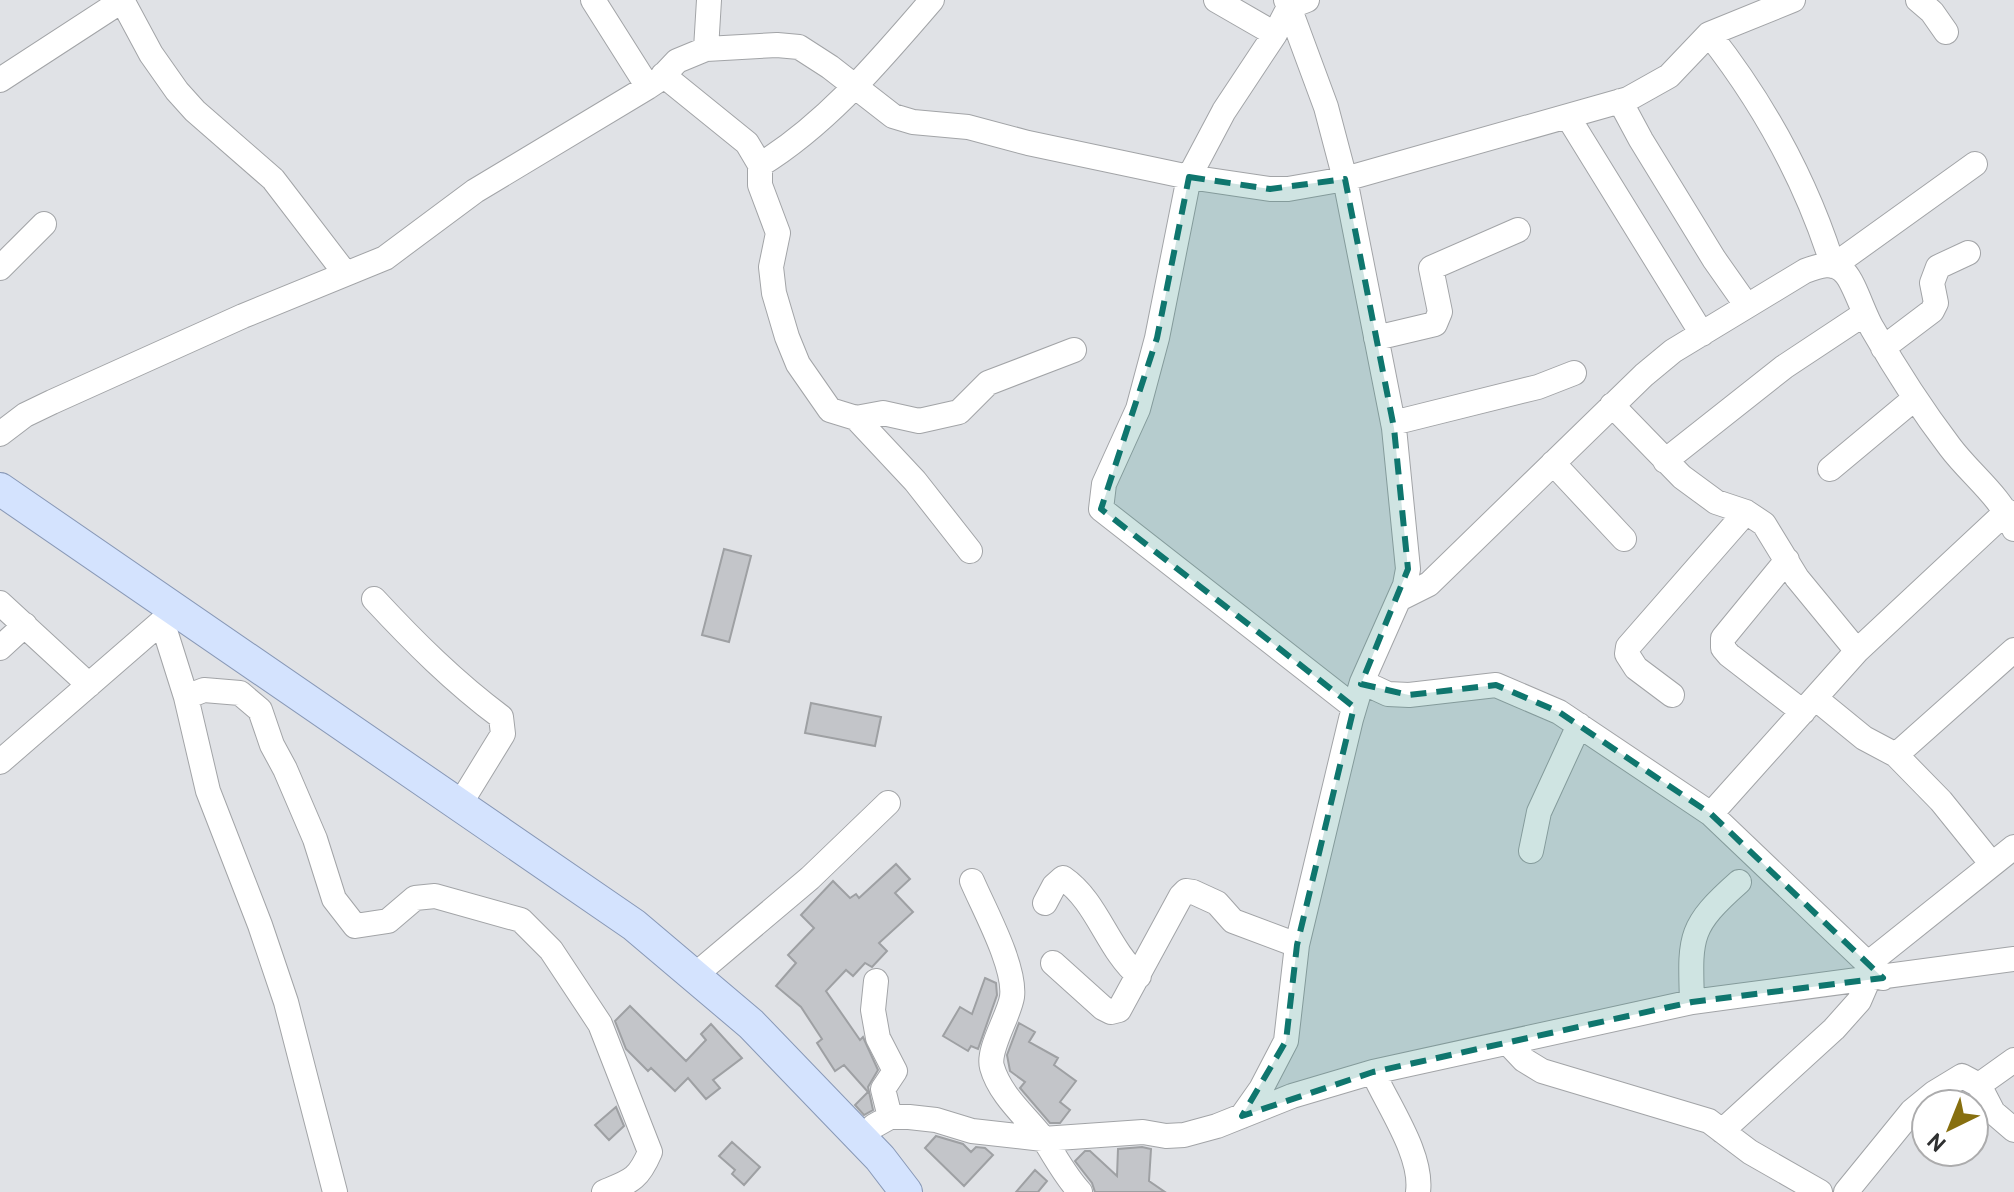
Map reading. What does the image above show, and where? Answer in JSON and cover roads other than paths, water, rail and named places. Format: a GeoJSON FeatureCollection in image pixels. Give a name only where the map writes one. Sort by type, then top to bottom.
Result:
{"type":"FeatureCollection","features":[{"type":"Feature","properties":{"kind":"main road"},"geometry":{"type":"LineString","coordinates":[[0,489],[169,616],[460,804],[634,925],[751,1024],[862,1138],[906,1192]]}},
{"type":"Feature","properties":{"kind":"street"},"geometry":{"type":"LineString","coordinates":[[0,80],[123,0],[151,54],[177,91],[195,111],[273,179],[345,273]]}},
{"type":"Feature","properties":{"kind":"street"},"geometry":{"type":"LineString","coordinates":[[593,0],[655,81],[747,143],[760,165],[760,185],[778,233],[771,267],[774,293],[798,364],[830,410],[856,418],[883,413],[919,421],[959,412],[988,383],[1074,350]]}},
{"type":"Feature","properties":{"kind":"street"},"geometry":{"type":"LineString","coordinates":[[706,49],[709,0]]}},
{"type":"Feature","properties":{"kind":"street"},"geometry":{"type":"LineString","coordinates":[[760,165],[783,151],[855,87],[932,0]]}},
{"type":"Feature","properties":{"kind":"street"},"geometry":{"type":"LineString","coordinates":[[1216,0],[1275,34]]}},
{"type":"Feature","properties":{"kind":"street"},"geometry":{"type":"LineString","coordinates":[[0,434],[25,415],[52,402],[243,316],[385,258],[475,191],[655,81],[677,61],[706,49],[777,45],[799,47],[893,116],[913,122],[968,127],[1189,177],[1288,189],[1345,179],[1620,101],[1669,76],[1709,34],[1739,9],[1756,16],[1793,0]]}},
{"type":"Feature","properties":{"kind":"street"},"geometry":{"type":"LineString","coordinates":[[1918,0],[1932,12],[1946,32]]}},
{"type":"Feature","properties":{"kind":"street"},"geometry":{"type":"LineString","coordinates":[[1294,2],[1224,111],[1189,177],[1157,338],[1138,409],[1104,484],[1101,509],[1354,707]]}},
{"type":"Feature","properties":{"kind":"street"},"geometry":{"type":"LineString","coordinates":[[1242,1116],[1283,1051],[1297,945],[1354,707],[1399,599],[1408,569],[1393,423],[1345,179],[1294,2]]}},
{"type":"Feature","properties":{"kind":"street"},"geometry":{"type":"LineString","coordinates":[[1709,34],[1740,74],[1791,158],[1824,236],[1833,266]]}},
{"type":"Feature","properties":{"kind":"street"},"geometry":{"type":"LineString","coordinates":[[1620,101],[1714,259],[1747,306]]}},
{"type":"Feature","properties":{"kind":"street"},"geometry":{"type":"LineString","coordinates":[[1568,117],[1702,334]]}},
{"type":"Feature","properties":{"kind":"street"},"geometry":{"type":"LineString","coordinates":[[1833,266],[1975,164]]}},
{"type":"Feature","properties":{"kind":"street"},"geometry":{"type":"LineString","coordinates":[[0,268],[44,224]]}},
{"type":"Feature","properties":{"kind":"street"},"geometry":{"type":"LineString","coordinates":[[1376,338],[1435,324],[1440,312],[1431,268],[1518,230]]}},
{"type":"Feature","properties":{"kind":"street"},"geometry":{"type":"LineString","coordinates":[[1883,348],[1932,311],[1936,303],[1932,283],[1938,267],[1968,253]]}},
{"type":"Feature","properties":{"kind":"street"},"geometry":{"type":"LineString","coordinates":[[1399,599],[1429,584],[1612,405],[1673,351],[1805,271],[1821,265],[1845,272],[1864,314],[1914,399],[2011,520],[1857,651],[1711,814]]}},
{"type":"Feature","properties":{"kind":"street"},"geometry":{"type":"LineString","coordinates":[[1665,461],[1784,367],[1864,314]]}},
{"type":"Feature","properties":{"kind":"street"},"geometry":{"type":"LineString","coordinates":[[1393,423],[1538,387],[1574,373]]}},
{"type":"Feature","properties":{"kind":"street"},"geometry":{"type":"LineString","coordinates":[[1830,469],[1914,399]]}},
{"type":"Feature","properties":{"kind":"street"},"geometry":{"type":"LineString","coordinates":[[1612,405],[1665,461],[1716,502],[1746,512],[1764,524],[1797,578],[1857,651]]}},
{"type":"Feature","properties":{"kind":"street"},"geometry":{"type":"LineString","coordinates":[[856,418],[915,481],[970,551]]}},
{"type":"Feature","properties":{"kind":"street"},"geometry":{"type":"LineString","coordinates":[[1553,463],[1624,539]]}},
{"type":"Feature","properties":{"kind":"street"},"geometry":{"type":"LineString","coordinates":[[1672,695],[1636,668],[1627,654],[1628,647],[1746,512]]}},
{"type":"Feature","properties":{"kind":"street"},"geometry":{"type":"LineString","coordinates":[[1787,560],[1723,638],[1723,648],[1729,655],[1809,705],[1896,755],[1941,801],[1991,863]]}},
{"type":"Feature","properties":{"kind":"street"},"geometry":{"type":"LineString","coordinates":[[374,599],[426,655],[462,688],[501,717],[503,734],[460,804]]}},
{"type":"Feature","properties":{"kind":"street"},"geometry":{"type":"LineString","coordinates":[[0,603],[89,685]]}},
{"type":"Feature","properties":{"kind":"street"},"geometry":{"type":"LineString","coordinates":[[0,762],[169,616],[208,791],[286,1002],[335,1192]]}},
{"type":"Feature","properties":{"kind":"street"},"geometry":{"type":"LineString","coordinates":[[0,648],[25,625]]}},
{"type":"Feature","properties":{"kind":"street"},"geometry":{"type":"LineString","coordinates":[[1896,755],[2014,650]]}},
{"type":"Feature","properties":{"kind":"street"},"geometry":{"type":"LineString","coordinates":[[1362,682],[1388,694],[1409,695],[1496,685],[1559,712],[1711,814],[1874,973]]}},
{"type":"Feature","properties":{"kind":"street"},"geometry":{"type":"LineString","coordinates":[[186,697],[204,690],[240,693],[260,710],[272,745],[315,839],[334,899],[355,926],[388,921],[415,898],[435,896],[521,920],[551,950],[600,1024],[650,1152],[642,1171],[629,1182],[604,1192]]}},
{"type":"Feature","properties":{"kind":"street"},"geometry":{"type":"LineString","coordinates":[[1531,851],[1539,812],[1579,725]]}},
{"type":"Feature","properties":{"kind":"street"},"geometry":{"type":"LineString","coordinates":[[694,976],[810,878],[888,803]]}},
{"type":"Feature","properties":{"kind":"street"},"geometry":{"type":"LineString","coordinates":[[1722,1131],[1834,1029],[1859,1001],[1874,973],[1991,863],[2014,847]]}},
{"type":"Feature","properties":{"kind":"street"},"geometry":{"type":"LineString","coordinates":[[1045,903],[1054,886],[1063,878],[1079,889],[1125,964],[1139,976]]}},
{"type":"Feature","properties":{"kind":"street"},"geometry":{"type":"LineString","coordinates":[[972,881],[999,943],[1012,995],[991,1055],[992,1067],[1010,1099],[1080,1192]]}},
{"type":"Feature","properties":{"kind":"street"},"geometry":{"type":"LineString","coordinates":[[1692,1002],[1690,948],[1695,931],[1721,898],[1739,882]]}},
{"type":"Feature","properties":{"kind":"street"},"geometry":{"type":"LineString","coordinates":[[1053,963],[1103,1008],[1111,1012],[1119,1010],[1186,891],[1217,903],[1233,921],[1297,945]]}},
{"type":"Feature","properties":{"kind":"street"},"geometry":{"type":"LineString","coordinates":[[862,1138],[890,1117],[936,1120],[972,1131],[1043,1139],[1128,1132],[1184,1135],[1292,1096],[1373,1072],[1692,1002],[1874,973],[2014,959]]}},
{"type":"Feature","properties":{"kind":"street"},"geometry":{"type":"LineString","coordinates":[[876,981],[873,1010],[878,1038],[895,1071],[883,1089],[890,1117]]}},
{"type":"Feature","properties":{"kind":"street"},"geometry":{"type":"LineString","coordinates":[[1508,1043],[1524,1060],[1542,1071],[1709,1121],[1750,1152],[1820,1192]]}},
{"type":"Feature","properties":{"kind":"street"},"geometry":{"type":"LineString","coordinates":[[1979,1085],[2014,1060]]}},
{"type":"Feature","properties":{"kind":"street"},"geometry":{"type":"LineString","coordinates":[[1373,1072],[1420,1175],[1418,1192]]}},
{"type":"Feature","properties":{"kind":"street"},"geometry":{"type":"LineString","coordinates":[[1846,1192],[1912,1111],[1962,1076],[1979,1085],[1993,1112],[2014,1130]]}}]}
